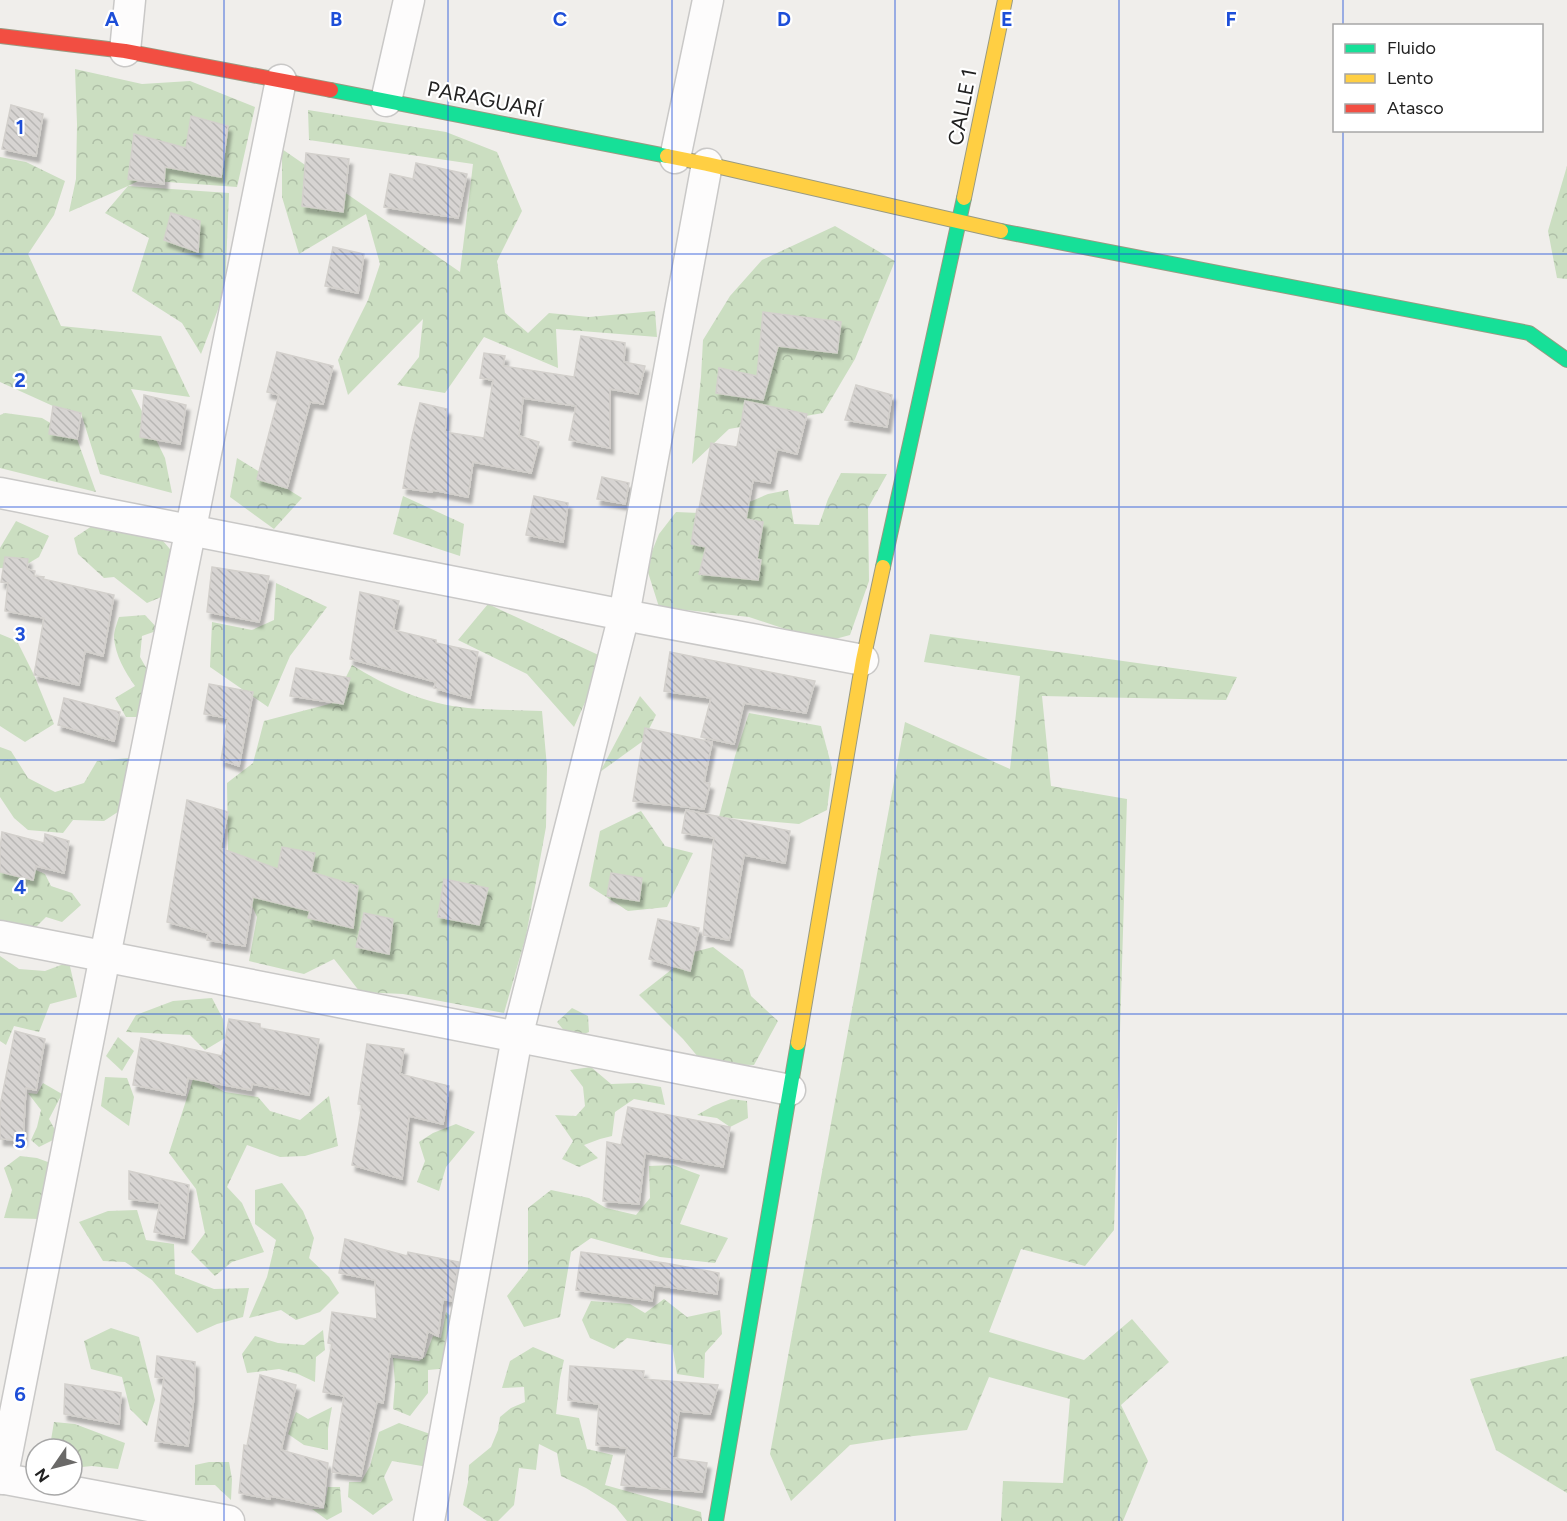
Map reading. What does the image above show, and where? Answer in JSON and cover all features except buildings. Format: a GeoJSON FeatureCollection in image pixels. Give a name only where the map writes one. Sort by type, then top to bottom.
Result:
{"type":"FeatureCollection","features":[{"type":"Feature","properties":{"kind":"street"},"geometry":{"type":"LineString","coordinates":[[125,51],[130,0]]}},
{"type":"Feature","properties":{"kind":"street"},"geometry":{"type":"LineString","coordinates":[[386,101],[409,0]]}},
{"type":"Feature","properties":{"kind":"street"},"geometry":{"type":"LineString","coordinates":[[675,158],[708,0]]}},
{"type":"Feature","properties":{"kind":"street","name":"CALLE 1"},"geometry":{"type":"LineString","coordinates":[[716,1521],[863,660],[1005,0]]}},
{"type":"Feature","properties":{"kind":"street","name":"PARAGUARÍ"},"geometry":{"type":"LineString","coordinates":[[0,36],[125,51],[281,80],[707,164],[959,222],[1529,333],[1567,360]]}},
{"type":"Feature","properties":{"kind":"street"},"geometry":{"type":"LineString","coordinates":[[229,1521],[1,1479],[281,80]]}},
{"type":"Feature","properties":{"kind":"street"},"geometry":{"type":"LineString","coordinates":[[429,1521],[517,1037],[624,615],[707,164]]}},
{"type":"Feature","properties":{"kind":"street"},"geometry":{"type":"LineString","coordinates":[[0,493],[863,660]]}},
{"type":"Feature","properties":{"kind":"street"},"geometry":{"type":"LineString","coordinates":[[0,936],[790,1090]]}},
{"type":"Feature","properties":{"kind":"green space"},"geometry":{"type":"Polygon","coordinates":[[[75,69],[142,84],[190,81],[255,107],[237,187],[140,180],[69,212],[76,179],[75,69]]]}},
{"type":"Feature","properties":{"kind":"green space"},"geometry":{"type":"Polygon","coordinates":[[[308,110],[446,132],[497,152],[522,211],[497,261],[505,313],[528,333],[549,313],[589,317],[655,311],[657,337],[556,329],[558,368],[484,337],[445,393],[397,385],[419,357],[423,319],[348,395],[338,360],[368,300],[380,264],[366,214],[299,254],[282,197],[282,149],[460,272],[473,164],[309,140],[308,110]]]}},
{"type":"Feature","properties":{"kind":"green space"},"geometry":{"type":"Polygon","coordinates":[[[0,157],[26,162],[65,181],[54,215],[28,254],[61,326],[161,336],[190,397],[131,389],[165,458],[172,493],[100,474],[81,413],[53,406],[0,382],[0,157]]]}},
{"type":"Feature","properties":{"kind":"green space"},"geometry":{"type":"Polygon","coordinates":[[[1567,166],[1567,279],[1557,278],[1548,231],[1567,166]]]}},
{"type":"Feature","properties":{"kind":"green space"},"geometry":{"type":"Polygon","coordinates":[[[128,186],[229,193],[225,291],[201,354],[182,323],[132,291],[149,238],[105,213],[128,186]]]}},
{"type":"Feature","properties":{"kind":"green space"},"geometry":{"type":"Polygon","coordinates":[[[835,226],[895,261],[855,359],[823,413],[729,429],[692,464],[703,340],[730,296],[762,260],[835,226]]]}},
{"type":"Feature","properties":{"kind":"green space"},"geometry":{"type":"Polygon","coordinates":[[[5,413],[42,418],[77,439],[96,492],[0,468],[0,415],[5,413]]]}},
{"type":"Feature","properties":{"kind":"green space"},"geometry":{"type":"Polygon","coordinates":[[[237,458],[302,498],[274,529],[230,497],[237,458]]]}},
{"type":"Feature","properties":{"kind":"green space"},"geometry":{"type":"Polygon","coordinates":[[[841,473],[887,474],[868,508],[869,581],[850,635],[824,642],[749,617],[659,607],[646,566],[659,534],[676,512],[722,514],[768,494],[788,490],[794,524],[819,525],[828,499],[841,473]]]}},
{"type":"Feature","properties":{"kind":"green space"},"geometry":{"type":"Polygon","coordinates":[[[403,496],[464,524],[460,556],[393,534],[403,496]]]}},
{"type":"Feature","properties":{"kind":"green space"},"geometry":{"type":"Polygon","coordinates":[[[101,520],[152,528],[175,555],[166,595],[147,603],[114,577],[104,578],[78,554],[74,538],[101,520]]]}},
{"type":"Feature","properties":{"kind":"green space"},"geometry":{"type":"Polygon","coordinates":[[[16,521],[49,536],[39,557],[19,569],[0,568],[0,548],[16,521]]]}},
{"type":"Feature","properties":{"kind":"green space"},"geometry":{"type":"Polygon","coordinates":[[[276,583],[327,607],[290,656],[268,707],[210,667],[212,622],[252,630],[274,620],[276,583]]]}},
{"type":"Feature","properties":{"kind":"green space"},"geometry":{"type":"Polygon","coordinates":[[[488,604],[605,658],[574,727],[527,674],[458,640],[488,604]]]}},
{"type":"Feature","properties":{"kind":"green space"},"geometry":{"type":"Polygon","coordinates":[[[145,615],[159,630],[142,636],[140,657],[152,678],[139,717],[126,717],[115,698],[135,686],[118,657],[114,632],[119,617],[145,615]]]}},
{"type":"Feature","properties":{"kind":"green space"},"geometry":{"type":"Polygon","coordinates":[[[0,634],[17,641],[54,724],[25,742],[0,726],[0,634]]]}},
{"type":"Feature","properties":{"kind":"green space"},"geometry":{"type":"Polygon","coordinates":[[[930,634],[1237,677],[1226,700],[1042,696],[1051,786],[1127,799],[1114,1230],[1085,1266],[1021,1249],[989,1332],[1084,1360],[1132,1319],[1169,1362],[1121,1405],[1148,1461],[1123,1521],[1001,1521],[1003,1481],[1063,1483],[1070,1399],[989,1377],[967,1430],[850,1445],[791,1501],[770,1454],[905,722],[1010,769],[1020,676],[924,662],[930,634]]]}},
{"type":"Feature","properties":{"kind":"green space"},"geometry":{"type":"Polygon","coordinates":[[[352,665],[393,687],[437,703],[468,708],[542,711],[547,767],[546,827],[526,936],[504,1013],[403,994],[360,992],[334,959],[304,974],[249,961],[257,917],[228,851],[227,783],[253,763],[264,721],[333,703],[352,665]]]}},
{"type":"Feature","properties":{"kind":"green space"},"geometry":{"type":"Polygon","coordinates":[[[640,696],[656,715],[643,741],[600,772],[640,696]]]}},
{"type":"Feature","properties":{"kind":"green space"},"geometry":{"type":"Polygon","coordinates":[[[749,713],[821,726],[832,768],[827,810],[799,824],[719,817],[749,713]]]}},
{"type":"Feature","properties":{"kind":"green space"},"geometry":{"type":"Polygon","coordinates":[[[0,747],[11,751],[28,778],[55,792],[84,783],[97,761],[129,758],[135,776],[127,806],[104,821],[73,820],[63,833],[28,830],[14,818],[0,797],[0,747]]]}},
{"type":"Feature","properties":{"kind":"green space"},"geometry":{"type":"Polygon","coordinates":[[[641,811],[665,846],[693,853],[667,907],[628,911],[589,886],[600,831],[641,811]]]}},
{"type":"Feature","properties":{"kind":"green space"},"geometry":{"type":"Polygon","coordinates":[[[0,855],[45,874],[51,886],[72,893],[81,905],[62,922],[46,917],[30,933],[0,935],[0,855]]]}},
{"type":"Feature","properties":{"kind":"green space"},"geometry":{"type":"Polygon","coordinates":[[[713,947],[743,970],[751,996],[778,1021],[754,1065],[704,1064],[683,1039],[639,995],[694,952],[713,947]]]}},
{"type":"Feature","properties":{"kind":"green space"},"geometry":{"type":"Polygon","coordinates":[[[0,956],[19,969],[45,971],[69,962],[77,997],[50,1004],[39,1032],[14,1026],[6,1045],[0,1041],[0,956]]]}},
{"type":"Feature","properties":{"kind":"green space"},"geometry":{"type":"Polygon","coordinates":[[[212,998],[223,1019],[225,1038],[205,1050],[190,1035],[126,1032],[136,1015],[173,1001],[212,998]]]}},
{"type":"Feature","properties":{"kind":"green space"},"geometry":{"type":"Polygon","coordinates":[[[572,1008],[588,1016],[589,1032],[571,1039],[557,1022],[572,1008]]]}},
{"type":"Feature","properties":{"kind":"green space"},"geometry":{"type":"Polygon","coordinates":[[[118,1037],[134,1051],[122,1071],[106,1056],[118,1037]]]}},
{"type":"Feature","properties":{"kind":"green space"},"geometry":{"type":"Polygon","coordinates":[[[591,1067],[611,1084],[638,1083],[661,1087],[665,1105],[634,1099],[615,1112],[612,1136],[584,1145],[598,1158],[579,1167],[562,1159],[573,1141],[555,1115],[576,1116],[585,1106],[583,1087],[570,1070],[591,1067]]]}},
{"type":"Feature","properties":{"kind":"green space"},"geometry":{"type":"Polygon","coordinates":[[[195,1073],[225,1092],[258,1097],[270,1111],[300,1120],[329,1096],[338,1146],[305,1156],[280,1157],[247,1145],[227,1187],[242,1203],[264,1252],[232,1262],[215,1276],[191,1252],[205,1233],[196,1189],[169,1153],[195,1073]]]}},
{"type":"Feature","properties":{"kind":"green space"},"geometry":{"type":"Polygon","coordinates":[[[105,1077],[127,1078],[134,1097],[129,1126],[101,1106],[105,1077]]]}},
{"type":"Feature","properties":{"kind":"green space"},"geometry":{"type":"Polygon","coordinates":[[[43,1083],[62,1094],[49,1119],[59,1137],[39,1147],[31,1140],[41,1110],[28,1093],[37,1094],[43,1083]]]}},
{"type":"Feature","properties":{"kind":"green space"},"geometry":{"type":"Polygon","coordinates":[[[731,1099],[747,1101],[748,1118],[730,1127],[717,1118],[697,1115],[713,1106],[731,1099]]]}},
{"type":"Feature","properties":{"kind":"green space"},"geometry":{"type":"Polygon","coordinates":[[[456,1124],[475,1132],[446,1167],[439,1191],[417,1182],[425,1161],[419,1142],[433,1133],[456,1124]]]}},
{"type":"Feature","properties":{"kind":"green space"},"geometry":{"type":"Polygon","coordinates":[[[20,1156],[37,1158],[56,1165],[39,1219],[4,1218],[12,1190],[4,1168],[20,1156]]]}},
{"type":"Feature","properties":{"kind":"green space"},"geometry":{"type":"Polygon","coordinates":[[[673,1165],[700,1175],[680,1224],[728,1238],[715,1263],[660,1257],[591,1238],[571,1252],[560,1317],[524,1327],[507,1296],[528,1270],[528,1208],[551,1190],[589,1198],[606,1208],[636,1215],[650,1198],[649,1166],[673,1165]]]}},
{"type":"Feature","properties":{"kind":"green space"},"geometry":{"type":"Polygon","coordinates":[[[282,1183],[303,1211],[314,1238],[309,1258],[329,1277],[339,1293],[320,1312],[296,1320],[281,1310],[249,1318],[267,1277],[276,1240],[255,1224],[255,1190],[282,1183]]]}},
{"type":"Feature","properties":{"kind":"green space"},"geometry":{"type":"Polygon","coordinates":[[[137,1210],[146,1240],[174,1244],[175,1274],[214,1289],[249,1288],[243,1317],[217,1324],[197,1333],[152,1280],[125,1262],[103,1261],[79,1222],[108,1211],[137,1210]]]}},
{"type":"Feature","properties":{"kind":"green space"},"geometry":{"type":"Polygon","coordinates":[[[664,1299],[687,1317],[720,1310],[722,1334],[705,1353],[704,1378],[677,1374],[672,1345],[627,1338],[614,1349],[590,1338],[582,1320],[591,1301],[630,1304],[645,1313],[664,1299]]]}},
{"type":"Feature","properties":{"kind":"green space"},"geometry":{"type":"Polygon","coordinates":[[[446,1312],[459,1324],[450,1368],[428,1370],[428,1393],[410,1416],[393,1409],[395,1384],[393,1358],[419,1361],[425,1357],[433,1336],[441,1338],[446,1312]]]}},
{"type":"Feature","properties":{"kind":"green space"},"geometry":{"type":"Polygon","coordinates":[[[111,1328],[139,1337],[155,1400],[147,1426],[130,1409],[122,1377],[91,1369],[84,1341],[111,1328]]]}},
{"type":"Feature","properties":{"kind":"green space"},"geometry":{"type":"Polygon","coordinates":[[[323,1330],[325,1350],[316,1357],[315,1382],[279,1369],[247,1373],[242,1354],[255,1336],[278,1343],[304,1345],[323,1330]]]}},
{"type":"Feature","properties":{"kind":"green space"},"geometry":{"type":"Polygon","coordinates":[[[533,1347],[564,1360],[556,1414],[579,1418],[587,1449],[613,1455],[605,1485],[701,1512],[702,1521],[627,1521],[615,1506],[561,1476],[557,1453],[539,1444],[536,1470],[519,1468],[514,1505],[498,1521],[487,1521],[463,1505],[469,1465],[491,1447],[498,1430],[500,1417],[511,1408],[525,1402],[524,1387],[502,1388],[510,1361],[533,1347]]]}},
{"type":"Feature","properties":{"kind":"green space"},"geometry":{"type":"Polygon","coordinates":[[[1567,1356],[1567,1493],[1496,1450],[1470,1379],[1567,1356]]]}},
{"type":"Feature","properties":{"kind":"green space"},"geometry":{"type":"Polygon","coordinates":[[[332,1407],[328,1429],[328,1450],[304,1445],[288,1434],[296,1412],[308,1419],[332,1407]]]}},
{"type":"Feature","properties":{"kind":"green space"},"geometry":{"type":"Polygon","coordinates":[[[54,1422],[75,1424],[125,1443],[118,1469],[84,1467],[84,1437],[52,1437],[54,1422]]]}},
{"type":"Feature","properties":{"kind":"green space"},"geometry":{"type":"Polygon","coordinates":[[[399,1423],[433,1435],[428,1467],[392,1461],[384,1477],[393,1500],[373,1515],[348,1497],[349,1482],[361,1482],[370,1466],[379,1432],[399,1423]]]}},
{"type":"Feature","properties":{"kind":"green space"},"geometry":{"type":"Polygon","coordinates":[[[229,1462],[232,1479],[231,1500],[215,1485],[195,1485],[195,1465],[229,1462]]]}},
{"type":"Feature","properties":{"kind":"green space"},"geometry":{"type":"Polygon","coordinates":[[[328,1487],[340,1487],[342,1512],[327,1520],[312,1509],[324,1509],[328,1487]]]}},
{"type":"Feature","properties":{"kind":"traffic: fast"},"geometry":{"type":"LineString","coordinates":[[331,90],[667,156]]}},
{"type":"Feature","properties":{"kind":"traffic: fast"},"geometry":{"type":"LineString","coordinates":[[883,567],[964,198]]}},
{"type":"Feature","properties":{"kind":"traffic: fast"},"geometry":{"type":"LineString","coordinates":[[1001,231],[1529,333],[1567,360]]}},
{"type":"Feature","properties":{"kind":"traffic: fast"},"geometry":{"type":"LineString","coordinates":[[716,1521],[798,1043]]}},
{"type":"Feature","properties":{"kind":"traffic: slow"},"geometry":{"type":"LineString","coordinates":[[964,198],[1005,0]]}},
{"type":"Feature","properties":{"kind":"traffic: slow"},"geometry":{"type":"LineString","coordinates":[[667,156],[1001,231]]}},
{"type":"Feature","properties":{"kind":"traffic: slow"},"geometry":{"type":"LineString","coordinates":[[798,1043],[863,660],[883,567]]}},
{"type":"Feature","properties":{"kind":"traffic: jam"},"geometry":{"type":"LineString","coordinates":[[0,36],[125,51],[331,90]]}}]}
